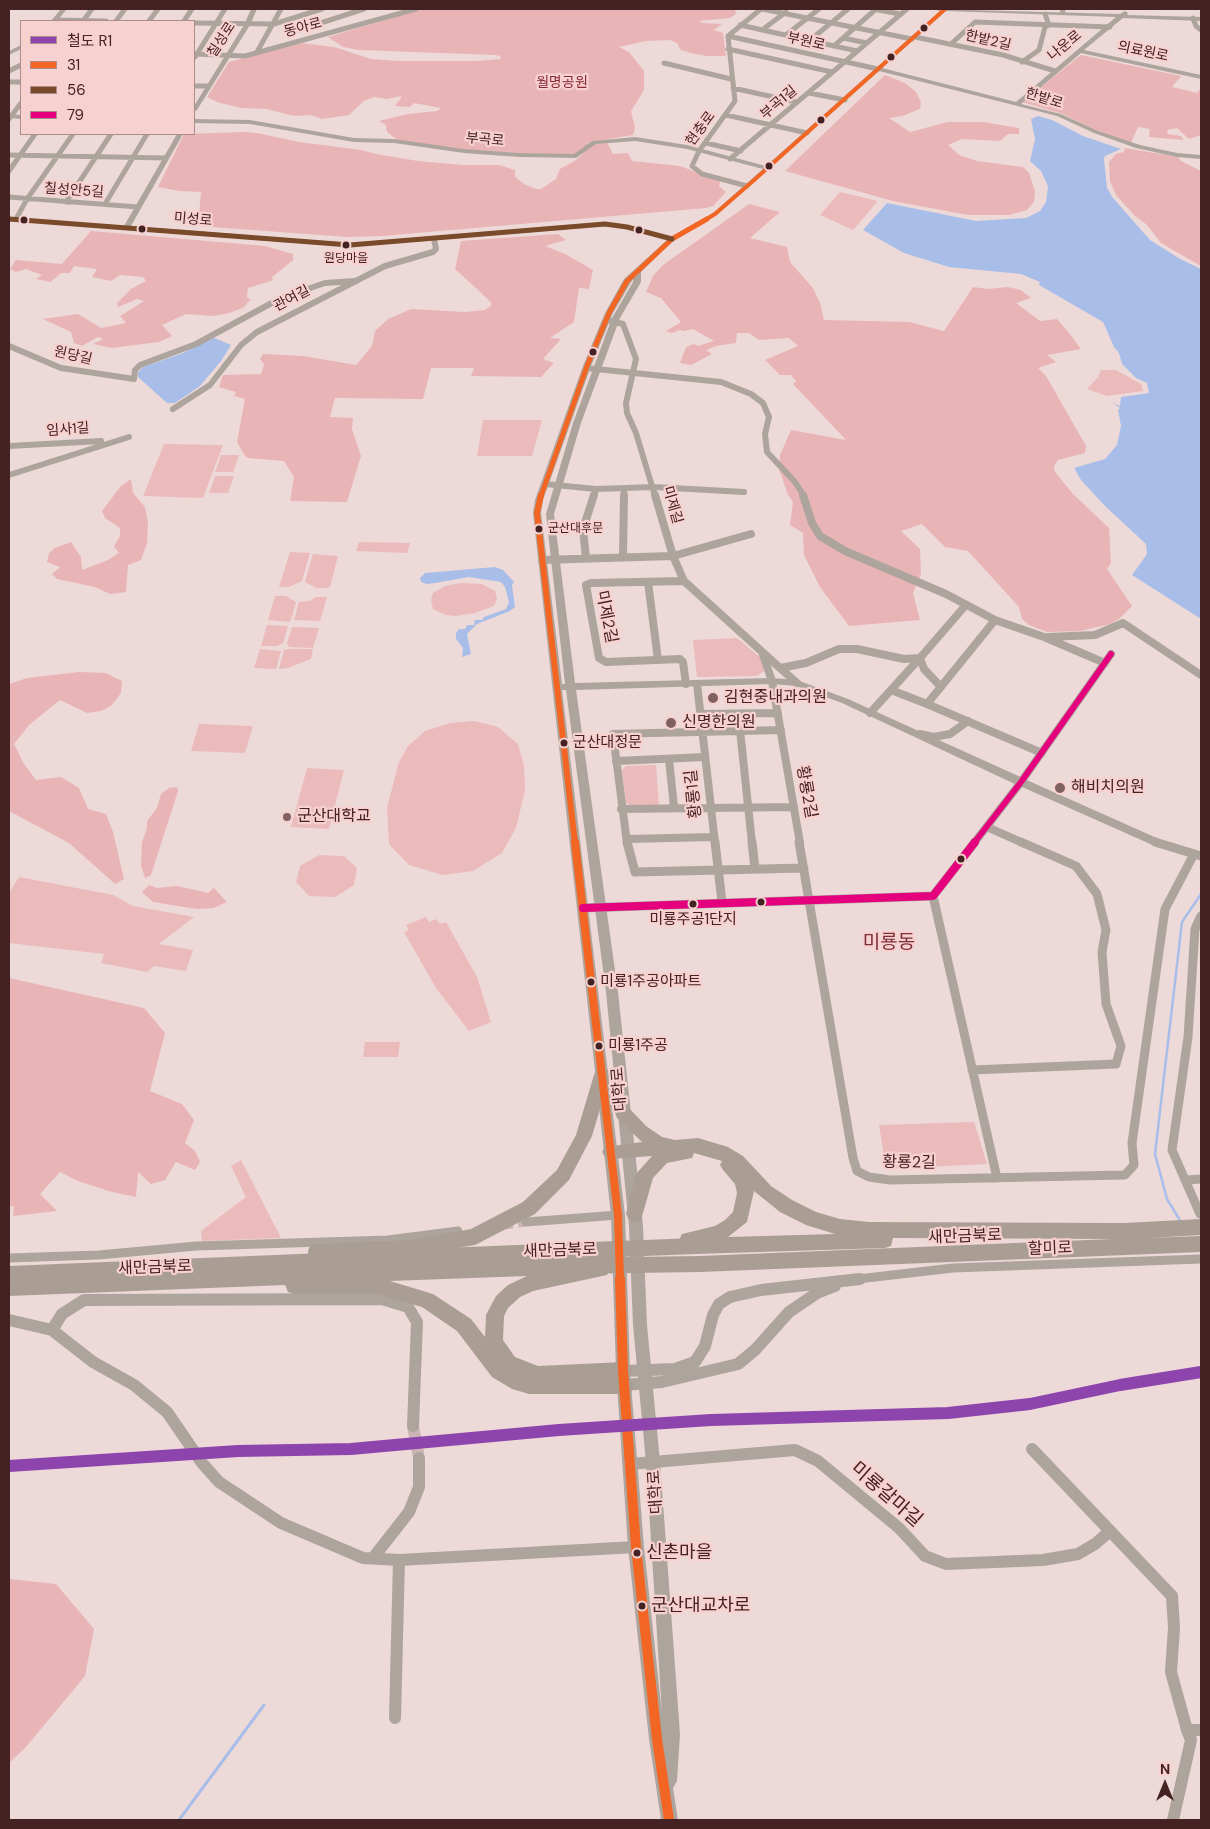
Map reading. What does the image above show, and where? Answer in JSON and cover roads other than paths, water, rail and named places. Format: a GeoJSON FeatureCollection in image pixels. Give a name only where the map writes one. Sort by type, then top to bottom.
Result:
{"type":"FeatureCollection","features":[{"type":"Feature","properties":{"kind":"highway"},"geometry":{"type":"LineString","coordinates":[[250,1264],[316,1252],[411,1248],[503,1223],[529,1208],[563,1175],[584,1136],[602,1075]]}},
{"type":"Feature","properties":{"kind":"highway"},"geometry":{"type":"LineString","coordinates":[[622,1105],[647,1137],[658,1143],[675,1147]]}},
{"type":"Feature","properties":{"kind":"highway"},"geometry":{"type":"LineString","coordinates":[[619,1151],[698,1146],[722,1152],[737,1161],[765,1191],[786,1206],[812,1219],[840,1227],[869,1230],[1123,1231]]}},
{"type":"Feature","properties":{"kind":"highway"},"geometry":{"type":"LineString","coordinates":[[626,1215],[645,1174],[661,1158],[669,1154],[685,1153],[700,1153],[716,1157],[735,1170],[742,1180],[746,1193],[745,1205],[741,1216],[731,1226],[699,1249]]}},
{"type":"Feature","properties":{"kind":"highway","name":"새만금북로"},"geometry":{"type":"LineString","coordinates":[[9,1288],[565,1265],[648,1248],[699,1249],[1162,1238],[1200,1221]]}},
{"type":"Feature","properties":{"kind":"highway","name":"새만금북로"},"geometry":{"type":"LineString","coordinates":[[9,1274],[250,1264],[617,1265],[699,1249],[1123,1231],[1201,1244]]}},
{"type":"Feature","properties":{"kind":"highway"},"geometry":{"type":"LineString","coordinates":[[565,1265],[514,1291],[502,1302],[495,1315],[493,1330],[499,1352],[508,1363],[520,1370],[538,1375],[623,1378]]}},
{"type":"Feature","properties":{"kind":"highway"},"geometry":{"type":"LineString","coordinates":[[206,1279],[246,1285],[377,1286],[400,1291],[427,1300],[464,1325],[499,1371],[512,1380],[529,1385],[623,1378]]}},
{"type":"Feature","properties":{"kind":"street"},"geometry":{"type":"LineString","coordinates":[[55,20],[64,9]]}},
{"type":"Feature","properties":{"kind":"street"},"geometry":{"type":"LineString","coordinates":[[84,20],[92,9]]}},
{"type":"Feature","properties":{"kind":"street"},"geometry":{"type":"LineString","coordinates":[[117,20],[125,9]]}},
{"type":"Feature","properties":{"kind":"street"},"geometry":{"type":"LineString","coordinates":[[150,20],[158,9]]}},
{"type":"Feature","properties":{"kind":"street"},"geometry":{"type":"LineString","coordinates":[[185,20],[192,9]]}},
{"type":"Feature","properties":{"kind":"street"},"geometry":{"type":"LineString","coordinates":[[195,56],[225,9]]}},
{"type":"Feature","properties":{"kind":"street","name":"칠성로"},"geometry":{"type":"LineString","coordinates":[[195,108],[247,25],[254,9]]}},
{"type":"Feature","properties":{"kind":"street"},"geometry":{"type":"LineString","coordinates":[[257,52],[282,9]]}},
{"type":"Feature","properties":{"kind":"street"},"geometry":{"type":"LineString","coordinates":[[195,23],[274,24],[322,9]]}},
{"type":"Feature","properties":{"kind":"street"},"geometry":{"type":"LineString","coordinates":[[345,9],[360,15]]}},
{"type":"Feature","properties":{"kind":"street"},"geometry":{"type":"LineString","coordinates":[[299,30],[364,9]]}},
{"type":"Feature","properties":{"kind":"street","name":"동아로"},"geometry":{"type":"LineString","coordinates":[[195,56],[245,56],[416,9]]}},
{"type":"Feature","properties":{"kind":"street"},"geometry":{"type":"LineString","coordinates":[[728,36],[762,9]]}},
{"type":"Feature","properties":{"kind":"street","name":"한밭2길"},"geometry":{"type":"LineString","coordinates":[[762,9],[1003,55],[1055,71]]}},
{"type":"Feature","properties":{"kind":"street"},"geometry":{"type":"LineString","coordinates":[[762,30],[790,9]]}},
{"type":"Feature","properties":{"kind":"street"},"geometry":{"type":"LineString","coordinates":[[786,35],[819,9]]}},
{"type":"Feature","properties":{"kind":"street"},"geometry":{"type":"LineString","coordinates":[[809,40],[848,9]]}},
{"type":"Feature","properties":{"kind":"street"},"geometry":{"type":"LineString","coordinates":[[834,46],[874,9],[900,14]]}},
{"type":"Feature","properties":{"kind":"street","name":"부곡1길"},"geometry":{"type":"LineString","coordinates":[[730,159],[907,9]]}},
{"type":"Feature","properties":{"kind":"street"},"geometry":{"type":"LineString","coordinates":[[934,9],[1062,10],[1123,15],[1201,17]]}},
{"type":"Feature","properties":{"kind":"street"},"geometry":{"type":"LineString","coordinates":[[934,9],[937,12],[937,16],[961,10]]}},
{"type":"Feature","properties":{"kind":"street","name":"대학로"},"geometry":{"type":"LineString","coordinates":[[668,1813],[672,1734],[653,1462],[645,1378],[619,1151],[605,1101],[537,513],[545,484],[586,368],[606,320],[627,281],[672,239],[715,214],[845,100],[944,9]]}},
{"type":"Feature","properties":{"kind":"street"},"geometry":{"type":"LineString","coordinates":[[953,9],[961,10]]}},
{"type":"Feature","properties":{"kind":"street","name":"나운로"},"geometry":{"type":"LineString","coordinates":[[1017,104],[1130,9]]}},
{"type":"Feature","properties":{"kind":"street"},"geometry":{"type":"LineString","coordinates":[[982,10],[1045,14],[1201,17]]}},
{"type":"Feature","properties":{"kind":"street"},"geometry":{"type":"LineString","coordinates":[[982,10],[985,22]]}},
{"type":"Feature","properties":{"kind":"street"},"geometry":{"type":"LineString","coordinates":[[1045,14],[1049,25]]}},
{"type":"Feature","properties":{"kind":"street"},"geometry":{"type":"LineString","coordinates":[[366,18],[373,21]]}},
{"type":"Feature","properties":{"kind":"street"},"geometry":{"type":"LineString","coordinates":[[1193,18],[1196,26],[1201,30]]}},
{"type":"Feature","properties":{"kind":"street"},"geometry":{"type":"LineString","coordinates":[[281,22],[313,37]]}},
{"type":"Feature","properties":{"kind":"street"},"geometry":{"type":"LineString","coordinates":[[951,44],[975,22],[1110,27]]}},
{"type":"Feature","properties":{"kind":"street"},"geometry":{"type":"LineString","coordinates":[[740,25],[857,51]]}},
{"type":"Feature","properties":{"kind":"street"},"geometry":{"type":"LineString","coordinates":[[1022,62],[1039,50],[1045,27],[1049,25]]}},
{"type":"Feature","properties":{"kind":"street","name":"부원로"},"geometry":{"type":"LineString","coordinates":[[728,36],[878,69]]}},
{"type":"Feature","properties":{"kind":"street","name":"현충로"},"geometry":{"type":"LineString","coordinates":[[728,36],[735,101],[699,150],[693,161],[694,170],[712,178],[747,186]]}},
{"type":"Feature","properties":{"kind":"street"},"geometry":{"type":"LineString","coordinates":[[728,48],[773,58],[796,38]]}},
{"type":"Feature","properties":{"kind":"street"},"geometry":{"type":"LineString","coordinates":[[842,38],[867,43]]}},
{"type":"Feature","properties":{"kind":"street"},"geometry":{"type":"LineString","coordinates":[[9,53],[20,49]]}},
{"type":"Feature","properties":{"kind":"street","name":"의료원로"},"geometry":{"type":"LineString","coordinates":[[1079,51],[1201,77]]}},
{"type":"Feature","properties":{"kind":"street","name":"부곡1길"},"geometry":{"type":"LineString","coordinates":[[773,58],[832,72]]}},
{"type":"Feature","properties":{"kind":"street"},"geometry":{"type":"LineString","coordinates":[[664,64],[732,79]]}},
{"type":"Feature","properties":{"kind":"street"},"geometry":{"type":"LineString","coordinates":[[9,70],[20,65]]}},
{"type":"Feature","properties":{"kind":"street"},"geometry":{"type":"LineString","coordinates":[[14,68],[20,70]]}},
{"type":"Feature","properties":{"kind":"street","name":"한밭로"},"geometry":{"type":"LineString","coordinates":[[878,69],[1059,116],[1126,143],[1170,153],[1201,157]]}},
{"type":"Feature","properties":{"kind":"street"},"geometry":{"type":"LineString","coordinates":[[9,82],[20,81]]}},
{"type":"Feature","properties":{"kind":"street"},"geometry":{"type":"LineString","coordinates":[[195,86],[208,86]]}},
{"type":"Feature","properties":{"kind":"street"},"geometry":{"type":"LineString","coordinates":[[733,88],[796,102]]}},
{"type":"Feature","properties":{"kind":"street"},"geometry":{"type":"LineString","coordinates":[[809,93],[845,100]]}},
{"type":"Feature","properties":{"kind":"street"},"geometry":{"type":"LineString","coordinates":[[10,117],[20,104]]}},
{"type":"Feature","properties":{"kind":"street"},"geometry":{"type":"LineString","coordinates":[[726,114],[807,133]]}},
{"type":"Feature","properties":{"kind":"street","name":"부곡로"},"geometry":{"type":"LineString","coordinates":[[195,121],[250,122],[354,140],[394,141],[502,154],[576,156],[594,142],[635,139],[699,150],[768,168]]}},
{"type":"Feature","properties":{"kind":"street"},"geometry":{"type":"LineString","coordinates":[[9,171],[34,135]]}},
{"type":"Feature","properties":{"kind":"street"},"geometry":{"type":"LineString","coordinates":[[12,219],[72,135]]}},
{"type":"Feature","properties":{"kind":"street"},"geometry":{"type":"LineString","coordinates":[[66,202],[109,135]]}},
{"type":"Feature","properties":{"kind":"street"},"geometry":{"type":"LineString","coordinates":[[105,204],[146,135]]}},
{"type":"Feature","properties":{"kind":"street"},"geometry":{"type":"LineString","coordinates":[[127,227],[179,135]]}},
{"type":"Feature","properties":{"kind":"street"},"geometry":{"type":"LineString","coordinates":[[706,143],[741,151]]}},
{"type":"Feature","properties":{"kind":"street"},"geometry":{"type":"LineString","coordinates":[[9,154],[166,158]]}},
{"type":"Feature","properties":{"kind":"street","name":"칠성안5길"},"geometry":{"type":"LineString","coordinates":[[9,197],[138,207]]}},
{"type":"Feature","properties":{"kind":"street","name":"미성로"},"geometry":{"type":"LineString","coordinates":[[12,219],[350,245],[605,224],[627,227],[672,239]]}},
{"type":"Feature","properties":{"kind":"street","name":"관여길"},"geometry":{"type":"LineString","coordinates":[[173,409],[219,376],[240,345],[248,338],[385,266],[433,252],[436,249],[434,239]]}},
{"type":"Feature","properties":{"kind":"street","name":"대학로"},"geometry":{"type":"LineString","coordinates":[[619,1151],[622,1105],[612,992],[553,559],[550,514],[557,485],[597,369],[615,321],[637,282],[637,272]]}},
{"type":"Feature","properties":{"kind":"street","name":"원당길"},"geometry":{"type":"LineString","coordinates":[[9,346],[61,368],[134,379],[135,370],[140,365],[196,344],[281,298],[325,283],[356,281]]}},
{"type":"Feature","properties":{"kind":"street"},"geometry":{"type":"LineString","coordinates":[[606,320],[615,321]]}},
{"type":"Feature","properties":{"kind":"street","name":"미제길"},"geometry":{"type":"LineString","coordinates":[[615,321],[626,328],[636,359],[626,403],[626,413],[636,433],[654,487],[673,556],[684,581],[763,655],[772,681]]}},
{"type":"Feature","properties":{"kind":"street"},"geometry":{"type":"LineString","coordinates":[[586,368],[721,382],[751,394],[762,403],[769,417],[765,434],[767,452],[795,482],[805,497],[812,523],[820,536],[844,551],[946,594],[965,606],[995,620],[1044,637],[1105,663]]}},
{"type":"Feature","properties":{"kind":"street"},"geometry":{"type":"LineString","coordinates":[[9,475],[129,436]]}},
{"type":"Feature","properties":{"kind":"street","name":"임사1길"},"geometry":{"type":"LineString","coordinates":[[9,446],[63,444],[129,436]]}},
{"type":"Feature","properties":{"kind":"street"},"geometry":{"type":"LineString","coordinates":[[545,484],[596,489],[654,487],[744,492]]}},
{"type":"Feature","properties":{"kind":"street"},"geometry":{"type":"LineString","coordinates":[[586,558],[583,530],[596,489]]}},
{"type":"Feature","properties":{"kind":"street"},"geometry":{"type":"LineString","coordinates":[[622,558],[624,489]]}},
{"type":"Feature","properties":{"kind":"street"},"geometry":{"type":"LineString","coordinates":[[542,560],[673,556],[751,534]]}},
{"type":"Feature","properties":{"kind":"street","name":"미제2길"},"geometry":{"type":"LineString","coordinates":[[684,581],[591,583],[586,585],[600,658],[606,662],[680,660],[683,662],[692,684]]}},
{"type":"Feature","properties":{"kind":"street"},"geometry":{"type":"LineString","coordinates":[[648,582],[658,660]]}},
{"type":"Feature","properties":{"kind":"street"},"geometry":{"type":"LineString","coordinates":[[870,712],[965,606]]}},
{"type":"Feature","properties":{"kind":"street"},"geometry":{"type":"LineString","coordinates":[[927,704],[995,620]]}},
{"type":"Feature","properties":{"kind":"street"},"geometry":{"type":"LineString","coordinates":[[1044,637],[1095,635],[1123,623],[1201,675]]}},
{"type":"Feature","properties":{"kind":"street"},"geometry":{"type":"LineString","coordinates":[[780,668],[806,663],[839,649],[857,649],[904,659],[920,658]]}},
{"type":"Feature","properties":{"kind":"street"},"geometry":{"type":"LineString","coordinates":[[933,896],[1022,782],[1111,654]]}},
{"type":"Feature","properties":{"kind":"street"},"geometry":{"type":"LineString","coordinates":[[763,655],[797,683]]}},
{"type":"Feature","properties":{"kind":"street"},"geometry":{"type":"LineString","coordinates":[[920,658],[924,669],[941,687]]}},
{"type":"Feature","properties":{"kind":"street"},"geometry":{"type":"LineString","coordinates":[[568,668],[578,679],[597,686]]}},
{"type":"Feature","properties":{"kind":"street"},"geometry":{"type":"LineString","coordinates":[[556,687],[772,681],[797,683],[870,712],[1165,846],[1198,855]]}},
{"type":"Feature","properties":{"kind":"street","name":"황룡2길"},"geometry":{"type":"LineString","coordinates":[[772,681],[857,1171],[869,1177],[890,1180],[1125,1175],[1134,1165],[1132,1143],[1165,909],[1198,855]]}},
{"type":"Feature","properties":{"kind":"street","name":"황룡1길"},"geometry":{"type":"LineString","coordinates":[[692,684],[699,714],[722,902]]}},
{"type":"Feature","properties":{"kind":"street"},"geometry":{"type":"LineString","coordinates":[[572,704],[578,696],[597,686]]}},
{"type":"Feature","properties":{"kind":"street"},"geometry":{"type":"LineString","coordinates":[[890,690],[1042,753]]}},
{"type":"Feature","properties":{"kind":"street"},"geometry":{"type":"LineString","coordinates":[[699,714],[778,713]]}},
{"type":"Feature","properties":{"kind":"street"},"geometry":{"type":"LineString","coordinates":[[917,733],[933,737],[950,734],[968,721]]}},
{"type":"Feature","properties":{"kind":"street"},"geometry":{"type":"LineString","coordinates":[[781,730],[701,730],[613,734],[621,809],[630,860],[635,872],[804,868]]}},
{"type":"Feature","properties":{"kind":"street"},"geometry":{"type":"LineString","coordinates":[[740,730],[755,869]]}},
{"type":"Feature","properties":{"kind":"street"},"geometry":{"type":"LineString","coordinates":[[616,761],[705,758]]}},
{"type":"Feature","properties":{"kind":"street"},"geometry":{"type":"LineString","coordinates":[[669,759],[674,806]]}},
{"type":"Feature","properties":{"kind":"street"},"geometry":{"type":"LineString","coordinates":[[621,809],[674,806],[794,807]]}},
{"type":"Feature","properties":{"kind":"street"},"geometry":{"type":"LineString","coordinates":[[972,1070],[1116,1064],[1120,1046],[1106,1004],[1102,952],[1106,930],[1097,894],[1076,866],[987,827]]}},
{"type":"Feature","properties":{"kind":"street"},"geometry":{"type":"LineString","coordinates":[[627,839],[714,838]]}},
{"type":"Feature","properties":{"kind":"street"},"geometry":{"type":"LineString","coordinates":[[583,908],[933,896]]}},
{"type":"Feature","properties":{"kind":"street"},"geometry":{"type":"LineString","coordinates":[[933,896],[997,1178]]}},
{"type":"Feature","properties":{"kind":"street"},"geometry":{"type":"LineString","coordinates":[[1200,1221],[1186,1180],[1182,1177],[1172,1150],[1188,1037],[1195,929],[1201,916]]}},
{"type":"Feature","properties":{"kind":"street"},"geometry":{"type":"LineString","coordinates":[[1186,1180],[1201,1179]]}},
{"type":"Feature","properties":{"kind":"street"},"geometry":{"type":"LineString","coordinates":[[526,1222],[626,1215]]}},
{"type":"Feature","properties":{"kind":"street","name":"대학로"},"geometry":{"type":"LineString","coordinates":[[626,1215],[623,1378],[636,1547],[657,1739],[668,1813]]}},
{"type":"Feature","properties":{"kind":"street"},"geometry":{"type":"LineString","coordinates":[[9,1258],[99,1255],[196,1246],[388,1240],[465,1234]]}},
{"type":"Feature","properties":{"kind":"street","name":"할미로"},"geometry":{"type":"LineString","coordinates":[[645,1378],[695,1362],[706,1346],[713,1316],[719,1304],[730,1297],[761,1290],[953,1268],[1201,1260]]}},
{"type":"Feature","properties":{"kind":"street","name":"할미로"},"geometry":{"type":"LineString","coordinates":[[623,1378],[645,1378],[715,1371],[738,1364],[756,1350],[782,1319],[803,1302],[827,1289],[864,1279]]}},
{"type":"Feature","properties":{"kind":"street"},"geometry":{"type":"LineString","coordinates":[[52,1330],[62,1314],[84,1300],[382,1299],[408,1308],[417,1322],[412,1411],[414,1426]]}},
{"type":"Feature","properties":{"kind":"street"},"geometry":{"type":"LineString","coordinates":[[9,1320],[52,1330],[93,1362],[134,1385],[167,1412],[202,1464],[219,1482],[281,1523],[363,1558],[399,1560],[636,1547]]}},
{"type":"Feature","properties":{"kind":"street"},"geometry":{"type":"LineString","coordinates":[[1032,1449],[1172,1596],[1174,1628],[1171,1672],[1191,1740],[1173,1820]]}},
{"type":"Feature","properties":{"kind":"street","name":"미룡갈마길"},"geometry":{"type":"LineString","coordinates":[[630,1464],[795,1450],[818,1461],[832,1472],[899,1528],[925,1556],[946,1564],[1043,1560],[1078,1554],[1095,1544],[1110,1531]]}},
{"type":"Feature","properties":{"kind":"street"},"geometry":{"type":"LineString","coordinates":[[373,1558],[410,1512],[419,1487],[419,1458]]}},
{"type":"Feature","properties":{"kind":"street"},"geometry":{"type":"LineString","coordinates":[[395,1718],[399,1560]]}},
{"type":"Feature","properties":{"kind":"street"},"geometry":{"type":"LineString","coordinates":[[1187,1730],[1201,1730]]}},
{"type":"Feature","properties":{"kind":"water"},"geometry":{"type":"Polygon","coordinates":[[[1038,116],[1052,120],[1083,136],[1121,149],[1105,156],[1104,159],[1107,188],[1113,198],[1150,240],[1180,259],[1201,269],[1201,619],[1132,575],[1147,554],[1146,544],[1106,507],[1081,480],[1074,468],[1105,459],[1117,445],[1121,426],[1118,410],[1120,408],[1113,403],[1120,406],[1121,397],[1149,393],[1147,383],[1136,378],[1122,364],[1119,353],[1114,347],[1103,322],[1039,285],[1040,282],[1021,274],[949,267],[904,253],[863,230],[887,203],[976,221],[1026,218],[1040,211],[1046,202],[1048,186],[1041,171],[1030,161],[1035,139],[1031,119],[1038,116]]]}},
{"type":"Feature","properties":{"kind":"water"},"geometry":{"type":"Polygon","coordinates":[[[212,337],[231,345],[221,361],[200,386],[175,403],[167,403],[138,377],[138,372],[143,367],[183,353],[212,337]]]}},
{"type":"Feature","properties":{"kind":"water"},"geometry":{"type":"Polygon","coordinates":[[[495,567],[503,570],[514,582],[512,585],[515,607],[510,611],[477,624],[467,634],[471,654],[462,657],[463,648],[456,639],[456,633],[459,629],[465,629],[467,625],[474,625],[475,620],[482,620],[484,617],[506,609],[509,602],[505,587],[501,582],[469,577],[427,584],[421,582],[420,578],[425,573],[495,567]]]}},
{"type":"Feature","properties":{"kind":"waterway"},"geometry":{"type":"LineString","coordinates":[[1181,1222],[1167,1199],[1155,1154],[1182,922],[1201,894]]}},
{"type":"Feature","properties":{"kind":"waterway"},"geometry":{"type":"LineString","coordinates":[[179,1820],[264,1705]]}},
{"type":"Feature","properties":{"kind":"tunnel"},"geometry":{"type":"LineString","coordinates":[[504,1225],[526,1222]]}},
{"type":"Feature","properties":{"kind":"tunnel"},"geometry":{"type":"LineString","coordinates":[[413,1426],[419,1458]]}},
{"type":"Feature","properties":{"kind":"rail line","name":"R1"},"geometry":{"type":"LineString","coordinates":[[9,1466],[238,1451],[351,1449],[559,1430],[711,1420],[948,1413],[1030,1404],[1120,1385],[1201,1372]]}},
{"type":"Feature","properties":{"kind":"place","name":"원당마을"},"geometry":{"type":"Point","coordinates":[346,245]}},
{"type":"Feature","properties":{"kind":"place","name":"군산대후문"},"geometry":{"type":"Point","coordinates":[539,529]}},
{"type":"Feature","properties":{"kind":"place","name":"김현중내과의원"},"geometry":{"type":"Point","coordinates":[713,698]}},
{"type":"Feature","properties":{"kind":"place","name":"신명한의원"},"geometry":{"type":"Point","coordinates":[671,723]}},
{"type":"Feature","properties":{"kind":"place","name":"군산대정문"},"geometry":{"type":"Point","coordinates":[564,743]}},
{"type":"Feature","properties":{"kind":"place","name":"해비치의원"},"geometry":{"type":"Point","coordinates":[1060,788]}},
{"type":"Feature","properties":{"kind":"place","name":"군산대학교"},"geometry":{"type":"Point","coordinates":[287,817]}},
{"type":"Feature","properties":{"kind":"place","name":"미룡주공1단지"},"geometry":{"type":"Point","coordinates":[693,904]}},
{"type":"Feature","properties":{"kind":"place","name":"미룡1주공아파트"},"geometry":{"type":"Point","coordinates":[591,982]}},
{"type":"Feature","properties":{"kind":"place","name":"미룡1주공"},"geometry":{"type":"Point","coordinates":[599,1046]}},
{"type":"Feature","properties":{"kind":"place","name":"신촌마을"},"geometry":{"type":"Point","coordinates":[637,1553]}},
{"type":"Feature","properties":{"kind":"place","name":"군산대교차로"},"geometry":{"type":"Point","coordinates":[642,1606]}},
{"type":"Feature","properties":{"kind":"district","name":"미룡동"},"geometry":{"type":"Point","coordinates":[889,943]}},
{"type":"Feature","properties":{"kind":"park label","name":"월명공원"},"geometry":{"type":"Point","coordinates":[562,83]}}]}
